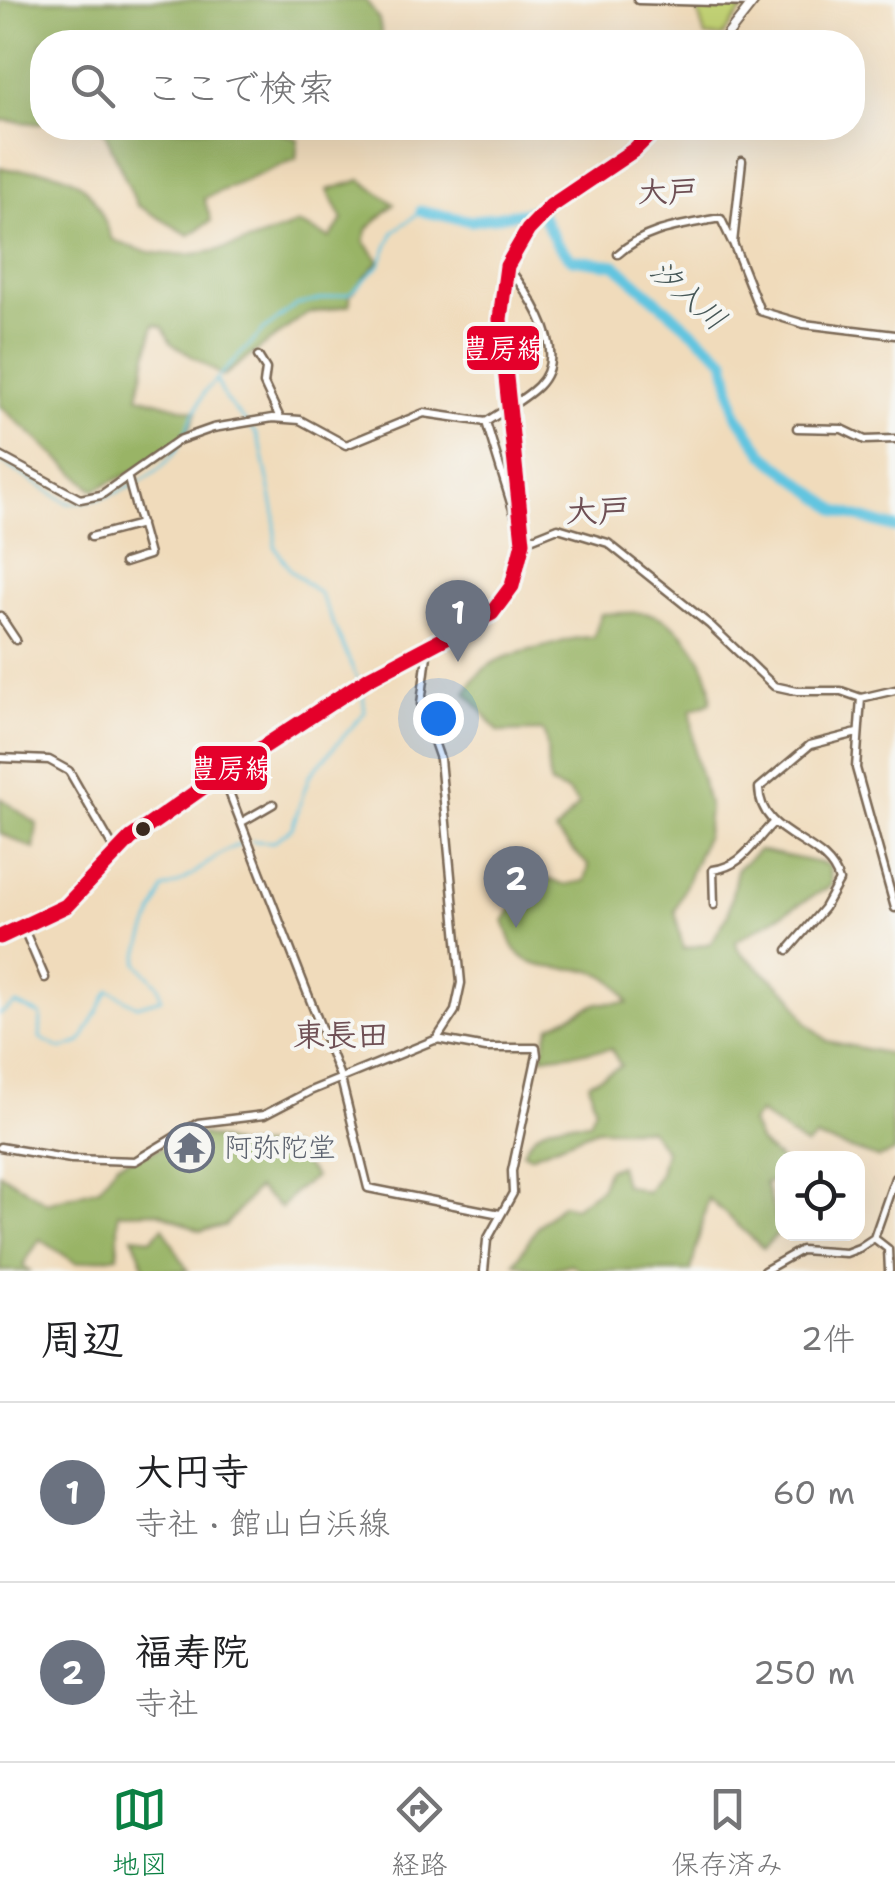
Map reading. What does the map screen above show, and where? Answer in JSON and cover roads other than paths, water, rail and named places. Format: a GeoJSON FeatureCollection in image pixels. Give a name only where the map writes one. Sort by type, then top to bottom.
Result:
{"type":"FeatureCollection","features":[{"type":"Feature","properties":{"kind":"main road"},"geometry":{"type":"LineString","coordinates":[[731,30],[754,1]]}},
{"type":"Feature","properties":{"kind":"main road"},"geometry":{"type":"LineString","coordinates":[[0,937],[74,900],[116,851],[350,689],[481,621],[500,606],[518,573],[523,542],[500,320],[508,266],[528,230],[551,206],[644,140]]}},
{"type":"Feature","properties":{"kind":"street"},"geometry":{"type":"LineString","coordinates":[[638,0],[754,1]]}},
{"type":"Feature","properties":{"kind":"street"},"geometry":{"type":"LineString","coordinates":[[733,243],[742,160]]}},
{"type":"Feature","properties":{"kind":"street"},"geometry":{"type":"LineString","coordinates":[[618,254],[638,237],[655,230],[721,219],[760,311],[804,324],[895,335]]}},
{"type":"Feature","properties":{"kind":"street"},"geometry":{"type":"LineString","coordinates":[[0,456],[80,499],[130,483],[179,440],[253,420],[280,418],[309,424],[331,441],[346,445],[424,413],[486,422],[534,390],[547,374],[548,334],[508,266]]}},
{"type":"Feature","properties":{"kind":"street"},"geometry":{"type":"LineString","coordinates":[[258,356],[266,369],[264,384],[280,418]]}},
{"type":"Feature","properties":{"kind":"street"},"geometry":{"type":"LineString","coordinates":[[486,422],[523,542],[558,528],[608,543],[710,624],[768,684],[797,692],[841,690],[861,698],[895,690]]}},
{"type":"Feature","properties":{"kind":"street"},"geometry":{"type":"LineString","coordinates":[[797,428],[842,429],[865,440],[895,439]]}},
{"type":"Feature","properties":{"kind":"street"},"geometry":{"type":"LineString","coordinates":[[124,563],[150,555],[130,483]]}},
{"type":"Feature","properties":{"kind":"street"},"geometry":{"type":"LineString","coordinates":[[91,537],[141,524]]}},
{"type":"Feature","properties":{"kind":"street"},"geometry":{"type":"LineString","coordinates":[[0,616],[16,640]]}},
{"type":"Feature","properties":{"kind":"street"},"geometry":{"type":"LineString","coordinates":[[428,648],[421,704],[440,759],[461,990],[456,1011],[435,1041]]}},
{"type":"Feature","properties":{"kind":"street"},"geometry":{"type":"LineString","coordinates":[[861,698],[857,732],[860,793],[895,908]]}},
{"type":"Feature","properties":{"kind":"street"},"geometry":{"type":"LineString","coordinates":[[788,950],[824,908],[839,881],[828,859],[774,822],[760,800],[759,788],[810,744],[857,732]]}},
{"type":"Feature","properties":{"kind":"street"},"geometry":{"type":"LineString","coordinates":[[0,758],[49,760],[68,771],[116,851]]}},
{"type":"Feature","properties":{"kind":"street"},"geometry":{"type":"LineString","coordinates":[[222,774],[342,1079],[368,1188],[500,1214]]}},
{"type":"Feature","properties":{"kind":"street"},"geometry":{"type":"LineString","coordinates":[[242,822],[274,804]]}},
{"type":"Feature","properties":{"kind":"street"},"geometry":{"type":"LineString","coordinates":[[714,906],[713,870],[732,868],[746,858],[752,843],[774,822]]}},
{"type":"Feature","properties":{"kind":"street"},"geometry":{"type":"LineString","coordinates":[[22,927],[46,978]]}},
{"type":"Feature","properties":{"kind":"street"},"geometry":{"type":"LineString","coordinates":[[0,1147],[71,1159],[135,1162],[198,1124],[264,1115],[435,1041],[536,1048],[512,1171],[513,1193],[484,1251],[484,1271]]}},
{"type":"Feature","properties":{"kind":"street"},"geometry":{"type":"LineString","coordinates":[[764,1271],[800,1250],[846,1253],[874,1238],[895,1178]]}},
{"type":"Feature","properties":{"kind":"street"},"geometry":{"type":"LineString","coordinates":[[874,1238],[888,1249],[889,1271]]}},
{"type":"Feature","properties":{"kind":"waterway","name":"汐入川"},"geometry":{"type":"LineString","coordinates":[[421,211],[471,221],[539,210],[557,244],[572,259],[615,265],[725,359],[736,414],[765,455],[838,511],[895,528]]}},
{"type":"Feature","properties":{"kind":"waterway"},"geometry":{"type":"LineString","coordinates":[[184,435],[205,391],[264,330],[296,305],[350,293],[379,266],[394,231],[421,212]]}},
{"type":"Feature","properties":{"kind":"waterway"},"geometry":{"type":"LineString","coordinates":[[217,381],[225,399],[256,434],[262,451],[275,514],[275,547],[291,571],[320,594],[358,680]]}},
{"type":"Feature","properties":{"kind":"waterway"},"geometry":{"type":"LineString","coordinates":[[0,461],[68,503],[82,502],[115,493],[148,477],[181,442]]}},
{"type":"Feature","properties":{"kind":"waterway"},"geometry":{"type":"LineString","coordinates":[[252,841],[273,842],[292,828],[309,776],[365,712],[362,687]]}},
{"type":"Feature","properties":{"kind":"waterway"},"geometry":{"type":"LineString","coordinates":[[0,1014],[16,1004],[41,1015],[40,1038],[61,1049],[81,1042],[109,990],[137,1006],[161,999],[158,985],[138,964],[163,889],[244,843]]}},
{"type":"Feature","properties":{"kind":"place","name":"大円寺"},"geometry":{"type":"Point","coordinates":[458,662]}},
{"type":"Feature","properties":{"kind":"place","name":"福寿院"},"geometry":{"type":"Point","coordinates":[516,928]}},
{"type":"Feature","properties":{"kind":"place","name":"阿弥陀堂"},"geometry":{"type":"Point","coordinates":[189,1147]}},
{"type":"Feature","properties":{"kind":"district","name":"大戸"},"geometry":{"type":"Point","coordinates":[668,192]}},
{"type":"Feature","properties":{"kind":"district","name":"大戸"},"geometry":{"type":"Point","coordinates":[598,511]}},
{"type":"Feature","properties":{"kind":"district","name":"東長田"},"geometry":{"type":"Point","coordinates":[341,1035]}}]}
